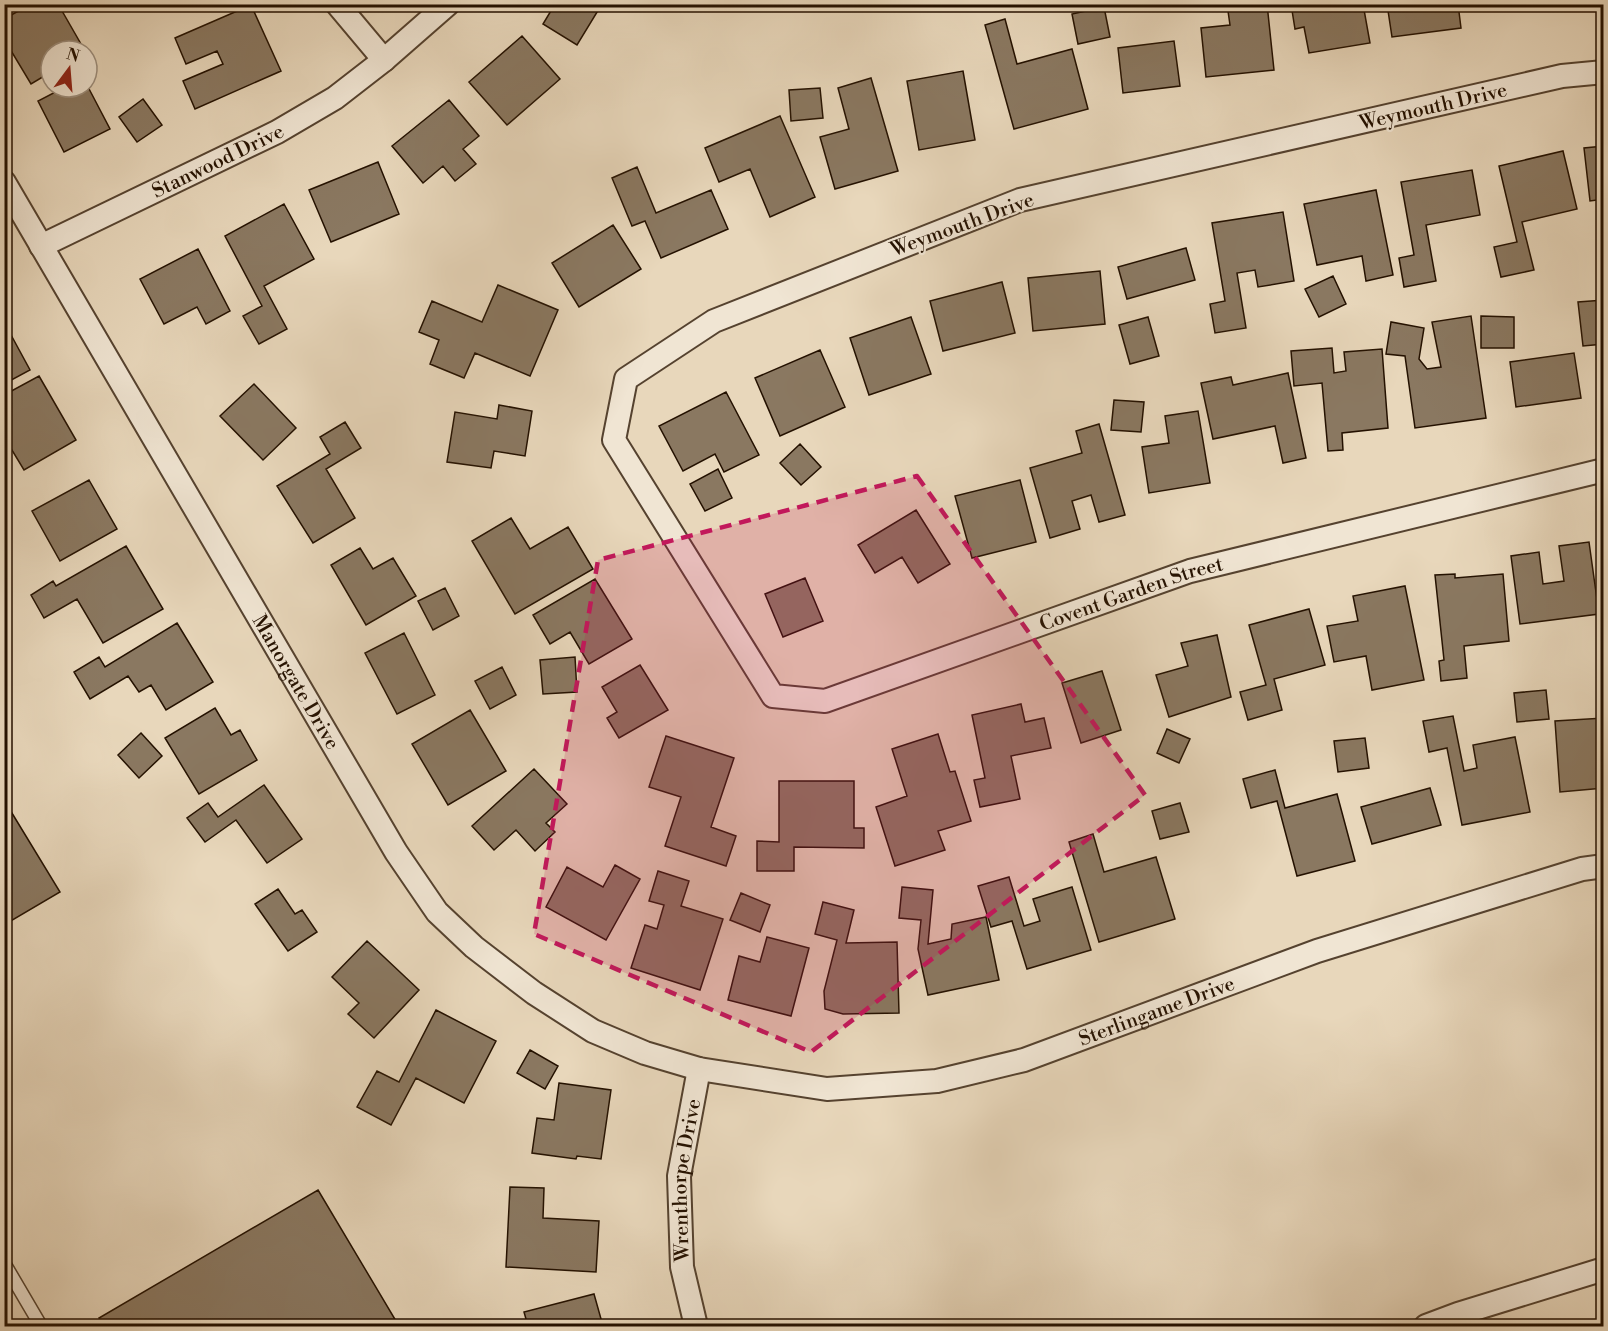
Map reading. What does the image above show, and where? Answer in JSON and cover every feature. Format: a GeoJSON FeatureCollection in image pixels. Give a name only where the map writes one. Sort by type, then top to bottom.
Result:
{"type":"FeatureCollection","features":[{"type":"Feature","properties":{"kind":"street"},"geometry":{"type":"LineString","coordinates":[[336,4],[384,60]]}},
{"type":"Feature","properties":{"kind":"street","name":"Stanwood Drive"},"geometry":{"type":"LineString","coordinates":[[41,246],[277,132],[335,98],[384,60],[439,8]]}},
{"type":"Feature","properties":{"kind":"street","name":"Weymouth Drive"},"geometry":{"type":"LineString","coordinates":[[714,602],[614,440],[626,379],[714,321],[1020,200],[1562,76],[1604,72]]}},
{"type":"Feature","properties":{"kind":"street","name":"Manorgate Drive"},"geometry":{"type":"LineString","coordinates":[[4,182],[396,852],[437,912],[474,947],[526,987],[593,1031],[645,1053],[699,1069]]}},
{"type":"Feature","properties":{"kind":"street","name":"Covent Garden Street"},"geometry":{"type":"LineString","coordinates":[[714,602],[773,696],[825,701],[1190,571],[1604,470]]}},
{"type":"Feature","properties":{"kind":"street","name":"Sterlingame Drive"},"geometry":{"type":"LineString","coordinates":[[699,1069],[827,1089],[937,1081],[1024,1060],[1317,951],[1582,869],[1604,866]]}},
{"type":"Feature","properties":{"kind":"street","name":"Wrenthorpe Drive"},"geometry":{"type":"LineString","coordinates":[[696,1326],[682,1267],[679,1176],[699,1069]]}},
{"type":"Feature","properties":{"kind":"street"},"geometry":{"type":"LineString","coordinates":[[1426,1326],[1604,1269]]}},
{"type":"Feature","properties":{"kind":"lane"},"geometry":{"type":"LineString","coordinates":[[4,1263],[41,1326]]}},
{"type":"Feature","properties":{"kind":"highlighted area"},"geometry":{"type":"Polygon","coordinates":[[[917,476],[1145,795],[811,1052],[534,934],[598,560],[917,476]]]}},
{"type":"Feature","properties":{"kind":"building"},"geometry":{"type":"Polygon","coordinates":[[[31,4],[58,4],[78,39],[39,39],[39,79],[31,84],[4,39],[4,19],[31,4]]]}},
{"type":"Feature","properties":{"kind":"building"},"geometry":{"type":"Polygon","coordinates":[[[555,4],[602,4],[577,45],[543,24],[555,4]]]}},
{"type":"Feature","properties":{"kind":"building"},"geometry":{"type":"Polygon","coordinates":[[[1175,4],[1208,4],[1208,9],[1175,8],[1175,4]]]}},
{"type":"Feature","properties":{"kind":"building"},"geometry":{"type":"Polygon","coordinates":[[[1227,4],[1267,4],[1274,70],[1206,77],[1201,28],[1230,25],[1227,4]]]}},
{"type":"Feature","properties":{"kind":"building"},"geometry":{"type":"Polygon","coordinates":[[[1291,4],[1363,4],[1370,43],[1309,53],[1304,27],[1295,29],[1291,4]]]}},
{"type":"Feature","properties":{"kind":"building"},"geometry":{"type":"Polygon","coordinates":[[[1387,4],[1458,4],[1461,28],[1392,37],[1387,4]]]}},
{"type":"Feature","properties":{"kind":"building"},"geometry":{"type":"Polygon","coordinates":[[[251,5],[281,71],[195,109],[183,81],[223,64],[217,51],[186,64],[175,38],[251,5]]]}},
{"type":"Feature","properties":{"kind":"building"},"geometry":{"type":"Polygon","coordinates":[[[1104,7],[1110,37],[1078,44],[1072,14],[1104,7]]]}},
{"type":"Feature","properties":{"kind":"building"},"geometry":{"type":"Polygon","coordinates":[[[1005,19],[1017,64],[1072,49],[1088,109],[1014,129],[985,25],[1005,19]]]}},
{"type":"Feature","properties":{"kind":"building"},"geometry":{"type":"Polygon","coordinates":[[[522,36],[560,79],[507,125],[469,82],[522,36]]]}},
{"type":"Feature","properties":{"kind":"building"},"geometry":{"type":"Polygon","coordinates":[[[1174,41],[1180,86],[1123,93],[1118,48],[1174,41]]]}},
{"type":"Feature","properties":{"kind":"building"},"geometry":{"type":"Polygon","coordinates":[[[963,71],[975,140],[919,150],[907,81],[963,71]]]}},
{"type":"Feature","properties":{"kind":"building"},"geometry":{"type":"Polygon","coordinates":[[[871,78],[898,171],[835,189],[820,137],[849,129],[838,88],[871,78]]]}},
{"type":"Feature","properties":{"kind":"building"},"geometry":{"type":"Polygon","coordinates":[[[820,88],[823,118],[791,121],[789,90],[820,88]]]}},
{"type":"Feature","properties":{"kind":"building"},"geometry":{"type":"Polygon","coordinates":[[[42,99],[94,99],[110,129],[64,152],[38,101],[42,99]]]}},
{"type":"Feature","properties":{"kind":"building"},"geometry":{"type":"Polygon","coordinates":[[[143,99],[162,125],[137,142],[119,117],[143,99]]]}},
{"type":"Feature","properties":{"kind":"building"},"geometry":{"type":"Polygon","coordinates":[[[449,100],[479,136],[463,149],[476,164],[455,181],[443,166],[423,183],[392,146],[449,100]]]}},
{"type":"Feature","properties":{"kind":"building"},"geometry":{"type":"Polygon","coordinates":[[[780,116],[815,197],[770,217],[750,169],[719,182],[705,148],[780,116]]]}},
{"type":"Feature","properties":{"kind":"building"},"geometry":{"type":"Polygon","coordinates":[[[1604,146],[1604,199],[1590,201],[1584,148],[1604,146]]]}},
{"type":"Feature","properties":{"kind":"building"},"geometry":{"type":"Polygon","coordinates":[[[1563,151],[1577,209],[1522,222],[1534,270],[1501,277],[1494,247],[1517,242],[1499,166],[1563,151]]]}},
{"type":"Feature","properties":{"kind":"building"},"geometry":{"type":"Polygon","coordinates":[[[378,162],[399,214],[331,242],[309,190],[378,162]]]}},
{"type":"Feature","properties":{"kind":"building"},"geometry":{"type":"Polygon","coordinates":[[[637,167],[656,213],[711,190],[728,229],[661,258],[645,221],[632,226],[612,178],[637,167]]]}},
{"type":"Feature","properties":{"kind":"building"},"geometry":{"type":"Polygon","coordinates":[[[1472,170],[1480,215],[1426,225],[1436,281],[1404,287],[1399,258],[1414,255],[1401,182],[1472,170]]]}},
{"type":"Feature","properties":{"kind":"building"},"geometry":{"type":"Polygon","coordinates":[[[1376,190],[1393,275],[1366,281],[1362,256],[1317,265],[1304,204],[1376,190]]]}},
{"type":"Feature","properties":{"kind":"building"},"geometry":{"type":"Polygon","coordinates":[[[284,204],[314,259],[264,286],[287,329],[259,344],[243,316],[262,306],[225,236],[284,204]]]}},
{"type":"Feature","properties":{"kind":"building"},"geometry":{"type":"Polygon","coordinates":[[[1283,212],[1294,281],[1258,287],[1255,270],[1237,273],[1246,328],[1215,333],[1210,304],[1225,301],[1212,223],[1283,212]]]}},
{"type":"Feature","properties":{"kind":"building"},"geometry":{"type":"Polygon","coordinates":[[[613,225],[641,269],[579,307],[552,263],[613,225]]]}},
{"type":"Feature","properties":{"kind":"building"},"geometry":{"type":"Polygon","coordinates":[[[1186,248],[1195,280],[1127,299],[1118,267],[1186,248]]]}},
{"type":"Feature","properties":{"kind":"building"},"geometry":{"type":"Polygon","coordinates":[[[198,249],[230,311],[206,324],[197,307],[164,324],[140,279],[198,249]]]}},
{"type":"Feature","properties":{"kind":"building"},"geometry":{"type":"Polygon","coordinates":[[[1100,271],[1105,324],[1033,331],[1028,278],[1100,271]]]}},
{"type":"Feature","properties":{"kind":"building"},"geometry":{"type":"Polygon","coordinates":[[[1333,276],[1346,304],[1319,317],[1305,289],[1333,276]]]}},
{"type":"Feature","properties":{"kind":"building"},"geometry":{"type":"Polygon","coordinates":[[[1002,282],[1015,333],[943,351],[930,301],[1002,282]]]}},
{"type":"Feature","properties":{"kind":"building"},"geometry":{"type":"Polygon","coordinates":[[[498,285],[558,310],[530,376],[475,353],[464,378],[430,364],[439,340],[419,332],[432,301],[482,322],[498,285]]]}},
{"type":"Feature","properties":{"kind":"building"},"geometry":{"type":"Polygon","coordinates":[[[1604,300],[1604,344],[1583,346],[1578,302],[1604,300]]]}},
{"type":"Feature","properties":{"kind":"building"},"geometry":{"type":"Polygon","coordinates":[[[1471,316],[1486,418],[1415,428],[1405,356],[1386,354],[1391,322],[1424,328],[1419,359],[1427,369],[1441,367],[1432,322],[1471,316]]]}},
{"type":"Feature","properties":{"kind":"building"},"geometry":{"type":"Polygon","coordinates":[[[1481,316],[1514,317],[1514,348],[1481,348],[1481,316]]]}},
{"type":"Feature","properties":{"kind":"building"},"geometry":{"type":"Polygon","coordinates":[[[911,317],[931,374],[869,395],[850,338],[911,317]]]}},
{"type":"Feature","properties":{"kind":"building"},"geometry":{"type":"Polygon","coordinates":[[[1148,317],[1159,356],[1130,364],[1119,325],[1148,317]]]}},
{"type":"Feature","properties":{"kind":"building"},"geometry":{"type":"Polygon","coordinates":[[[4,322],[30,370],[4,384],[4,322]]]}},
{"type":"Feature","properties":{"kind":"building"},"geometry":{"type":"Polygon","coordinates":[[[1332,348],[1334,373],[1346,371],[1344,352],[1382,349],[1388,428],[1342,433],[1343,450],[1328,451],[1322,383],[1294,386],[1291,351],[1332,348]]]}},
{"type":"Feature","properties":{"kind":"building"},"geometry":{"type":"Polygon","coordinates":[[[820,350],[845,407],[780,436],[755,378],[820,350]]]}},
{"type":"Feature","properties":{"kind":"building"},"geometry":{"type":"Polygon","coordinates":[[[1574,353],[1581,398],[1516,407],[1510,362],[1574,353]]]}},
{"type":"Feature","properties":{"kind":"building"},"geometry":{"type":"Polygon","coordinates":[[[1288,373],[1306,458],[1283,463],[1275,426],[1213,439],[1201,383],[1231,377],[1233,385],[1288,373]]]}},
{"type":"Feature","properties":{"kind":"building"},"geometry":{"type":"Polygon","coordinates":[[[39,376],[76,440],[24,470],[4,437],[4,395],[39,376]]]}},
{"type":"Feature","properties":{"kind":"building"},"geometry":{"type":"Polygon","coordinates":[[[254,384],[296,428],[263,460],[220,416],[254,384]]]}},
{"type":"Feature","properties":{"kind":"building"},"geometry":{"type":"Polygon","coordinates":[[[726,392],[759,455],[724,472],[715,454],[683,471],[659,426],[726,392]]]}},
{"type":"Feature","properties":{"kind":"building"},"geometry":{"type":"Polygon","coordinates":[[[1114,400],[1144,402],[1141,432],[1111,430],[1114,400]]]}},
{"type":"Feature","properties":{"kind":"building"},"geometry":{"type":"Polygon","coordinates":[[[499,405],[532,411],[525,456],[494,451],[491,468],[447,462],[455,412],[497,419],[499,405]]]}},
{"type":"Feature","properties":{"kind":"building"},"geometry":{"type":"Polygon","coordinates":[[[1198,411],[1210,483],[1149,493],[1142,447],[1169,443],[1165,416],[1198,411]]]}},
{"type":"Feature","properties":{"kind":"building"},"geometry":{"type":"Polygon","coordinates":[[[345,422],[361,448],[326,469],[355,518],[313,543],[277,486],[330,454],[320,437],[345,422]]]}},
{"type":"Feature","properties":{"kind":"building"},"geometry":{"type":"Polygon","coordinates":[[[1099,424],[1125,515],[1099,522],[1091,495],[1072,501],[1080,529],[1050,538],[1030,468],[1082,453],[1076,431],[1099,424]]]}},
{"type":"Feature","properties":{"kind":"building"},"geometry":{"type":"Polygon","coordinates":[[[800,444],[821,467],[801,485],[780,463],[800,444]]]}},
{"type":"Feature","properties":{"kind":"building"},"geometry":{"type":"Polygon","coordinates":[[[718,469],[732,498],[705,511],[690,484],[718,469]]]}},
{"type":"Feature","properties":{"kind":"building"},"geometry":{"type":"Polygon","coordinates":[[[89,480],[117,529],[60,561],[32,511],[89,480]]]}},
{"type":"Feature","properties":{"kind":"building"},"geometry":{"type":"Polygon","coordinates":[[[1020,480],[1036,542],[972,558],[955,496],[1020,480]]]}},
{"type":"Feature","properties":{"kind":"building"},"geometry":{"type":"Polygon","coordinates":[[[916,510],[950,564],[918,583],[902,557],[875,573],[858,545],[916,510]]]}},
{"type":"Feature","properties":{"kind":"building"},"geometry":{"type":"Polygon","coordinates":[[[511,518],[530,549],[568,527],[593,569],[515,614],[472,541],[511,518]]]}},
{"type":"Feature","properties":{"kind":"building"},"geometry":{"type":"Polygon","coordinates":[[[1589,542],[1599,614],[1520,624],[1511,556],[1539,552],[1543,584],[1564,581],[1559,546],[1589,542]]]}},
{"type":"Feature","properties":{"kind":"building"},"geometry":{"type":"Polygon","coordinates":[[[126,546],[163,609],[103,643],[77,599],[44,618],[31,595],[53,581],[56,586],[126,546]]]}},
{"type":"Feature","properties":{"kind":"building"},"geometry":{"type":"Polygon","coordinates":[[[360,548],[373,569],[393,558],[416,596],[366,625],[331,565],[360,548]]]}},
{"type":"Feature","properties":{"kind":"building"},"geometry":{"type":"Polygon","coordinates":[[[1455,574],[1455,578],[1503,574],[1509,641],[1464,646],[1467,678],[1441,681],[1439,661],[1444,660],[1435,575],[1455,574]]]}},
{"type":"Feature","properties":{"kind":"building"},"geometry":{"type":"Polygon","coordinates":[[[805,578],[823,621],[783,637],[765,594],[805,578]]]}},
{"type":"Feature","properties":{"kind":"building"},"geometry":{"type":"Polygon","coordinates":[[[595,579],[632,639],[589,664],[570,632],[550,644],[533,615],[595,579]]]}},
{"type":"Feature","properties":{"kind":"building"},"geometry":{"type":"Polygon","coordinates":[[[1405,586],[1424,680],[1372,690],[1366,656],[1334,662],[1327,626],[1358,621],[1353,596],[1405,586]]]}},
{"type":"Feature","properties":{"kind":"building"},"geometry":{"type":"Polygon","coordinates":[[[445,588],[459,616],[433,630],[418,601],[445,588]]]}},
{"type":"Feature","properties":{"kind":"building"},"geometry":{"type":"Polygon","coordinates":[[[1309,609],[1325,665],[1274,679],[1282,710],[1248,720],[1240,692],[1266,685],[1249,625],[1309,609]]]}},
{"type":"Feature","properties":{"kind":"building"},"geometry":{"type":"Polygon","coordinates":[[[177,623],[213,682],[166,710],[151,685],[139,692],[128,676],[90,699],[74,672],[99,657],[105,667],[177,623]]]}},
{"type":"Feature","properties":{"kind":"building"},"geometry":{"type":"Polygon","coordinates":[[[404,633],[435,695],[397,714],[365,653],[404,633]]]}},
{"type":"Feature","properties":{"kind":"building"},"geometry":{"type":"Polygon","coordinates":[[[1217,635],[1231,697],[1169,717],[1156,675],[1188,666],[1181,643],[1217,635]]]}},
{"type":"Feature","properties":{"kind":"building"},"geometry":{"type":"Polygon","coordinates":[[[575,657],[577,692],[543,694],[540,660],[575,657]]]}},
{"type":"Feature","properties":{"kind":"building"},"geometry":{"type":"Polygon","coordinates":[[[640,665],[668,710],[619,738],[607,718],[617,712],[602,687],[640,665]]]}},
{"type":"Feature","properties":{"kind":"building"},"geometry":{"type":"Polygon","coordinates":[[[502,667],[516,695],[490,709],[475,681],[502,667]]]}},
{"type":"Feature","properties":{"kind":"building"},"geometry":{"type":"Polygon","coordinates":[[[1102,671],[1121,730],[1081,743],[1062,683],[1102,671]]]}},
{"type":"Feature","properties":{"kind":"building"},"geometry":{"type":"Polygon","coordinates":[[[1546,690],[1549,719],[1517,722],[1514,693],[1546,690]]]}},
{"type":"Feature","properties":{"kind":"building"},"geometry":{"type":"Polygon","coordinates":[[[1021,704],[1025,722],[1044,718],[1051,748],[1011,756],[1020,799],[980,807],[974,780],[985,778],[972,715],[1021,704]]]}},
{"type":"Feature","properties":{"kind":"building"},"geometry":{"type":"Polygon","coordinates":[[[215,708],[231,735],[240,730],[257,760],[199,794],[165,738],[215,708]]]}},
{"type":"Feature","properties":{"kind":"building"},"geometry":{"type":"Polygon","coordinates":[[[470,710],[506,771],[448,805],[412,744],[470,710]]]}},
{"type":"Feature","properties":{"kind":"building"},"geometry":{"type":"Polygon","coordinates":[[[1453,716],[1464,771],[1477,768],[1473,745],[1515,737],[1530,812],[1462,825],[1447,748],[1429,752],[1423,721],[1453,716]]]}},
{"type":"Feature","properties":{"kind":"building"},"geometry":{"type":"Polygon","coordinates":[[[1604,718],[1604,788],[1560,792],[1555,721],[1604,718]]]}},
{"type":"Feature","properties":{"kind":"building"},"geometry":{"type":"Polygon","coordinates":[[[1167,729],[1190,739],[1179,763],[1157,753],[1167,729]]]}},
{"type":"Feature","properties":{"kind":"building"},"geometry":{"type":"Polygon","coordinates":[[[141,733],[162,756],[139,778],[118,755],[141,733]]]}},
{"type":"Feature","properties":{"kind":"building"},"geometry":{"type":"Polygon","coordinates":[[[938,734],[950,772],[955,771],[971,821],[938,831],[945,850],[895,866],[876,807],[907,796],[892,749],[938,734]]]}},
{"type":"Feature","properties":{"kind":"building"},"geometry":{"type":"Polygon","coordinates":[[[666,736],[734,758],[711,827],[736,836],[726,866],[665,846],[681,797],[649,787],[666,736]]]}},
{"type":"Feature","properties":{"kind":"building"},"geometry":{"type":"Polygon","coordinates":[[[1365,738],[1369,768],[1338,772],[1334,741],[1365,738]]]}},
{"type":"Feature","properties":{"kind":"building"},"geometry":{"type":"Polygon","coordinates":[[[534,769],[567,804],[546,823],[555,832],[535,851],[516,830],[494,850],[472,826],[534,769]]]}},
{"type":"Feature","properties":{"kind":"building"},"geometry":{"type":"Polygon","coordinates":[[[1275,770],[1285,808],[1337,794],[1355,861],[1297,876],[1277,801],[1251,808],[1243,779],[1275,770]]]}},
{"type":"Feature","properties":{"kind":"building"},"geometry":{"type":"Polygon","coordinates":[[[779,781],[854,781],[854,828],[864,828],[864,848],[794,847],[794,871],[757,871],[757,841],[779,842],[779,781]]]}},
{"type":"Feature","properties":{"kind":"building"},"geometry":{"type":"Polygon","coordinates":[[[264,785],[302,839],[267,863],[236,820],[205,842],[187,818],[208,803],[218,817],[264,785]]]}},
{"type":"Feature","properties":{"kind":"building"},"geometry":{"type":"Polygon","coordinates":[[[1430,788],[1441,825],[1372,844],[1361,807],[1430,788]]]}},
{"type":"Feature","properties":{"kind":"building"},"geometry":{"type":"Polygon","coordinates":[[[4,800],[60,892],[4,925],[4,800]]]}},
{"type":"Feature","properties":{"kind":"building"},"geometry":{"type":"Polygon","coordinates":[[[1180,803],[1189,832],[1160,839],[1152,811],[1180,803]]]}},
{"type":"Feature","properties":{"kind":"building"},"geometry":{"type":"Polygon","coordinates":[[[1093,834],[1104,872],[1156,857],[1175,919],[1099,942],[1069,842],[1093,834]]]}},
{"type":"Feature","properties":{"kind":"building"},"geometry":{"type":"Polygon","coordinates":[[[615,865],[640,879],[606,940],[546,907],[567,867],[603,887],[615,865]]]}},
{"type":"Feature","properties":{"kind":"building"},"geometry":{"type":"Polygon","coordinates":[[[658,871],[689,881],[681,906],[723,919],[700,990],[631,968],[645,925],[657,929],[664,905],[649,901],[658,871]]]}},
{"type":"Feature","properties":{"kind":"building"},"geometry":{"type":"Polygon","coordinates":[[[1009,877],[1024,926],[1040,921],[1033,899],[1072,887],[1091,950],[1027,969],[1012,921],[991,927],[978,886],[1009,877]]]}},
{"type":"Feature","properties":{"kind":"building"},"geometry":{"type":"Polygon","coordinates":[[[902,887],[933,890],[928,944],[951,939],[952,924],[986,917],[999,980],[928,995],[918,949],[921,920],[899,918],[902,887]]]}},
{"type":"Feature","properties":{"kind":"building"},"geometry":{"type":"Polygon","coordinates":[[[278,889],[295,914],[302,910],[317,932],[288,951],[255,904],[278,889]]]}},
{"type":"Feature","properties":{"kind":"building"},"geometry":{"type":"Polygon","coordinates":[[[741,893],[770,905],[760,932],[730,920],[741,893]]]}},
{"type":"Feature","properties":{"kind":"building"},"geometry":{"type":"Polygon","coordinates":[[[823,902],[854,910],[846,943],[897,942],[899,1013],[843,1014],[825,1009],[824,991],[837,940],[815,934],[823,902]]]}},
{"type":"Feature","properties":{"kind":"building"},"geometry":{"type":"Polygon","coordinates":[[[767,937],[809,948],[791,1016],[728,1000],[739,956],[760,962],[767,937]]]}},
{"type":"Feature","properties":{"kind":"building"},"geometry":{"type":"Polygon","coordinates":[[[367,941],[419,990],[374,1038],[348,1014],[359,1003],[332,977],[367,941]]]}},
{"type":"Feature","properties":{"kind":"building"},"geometry":{"type":"Polygon","coordinates":[[[436,1010],[496,1041],[464,1103],[416,1078],[391,1125],[357,1107],[377,1071],[399,1082],[436,1010]]]}},
{"type":"Feature","properties":{"kind":"building"},"geometry":{"type":"Polygon","coordinates":[[[530,1050],[558,1066],[545,1089],[517,1073],[530,1050]]]}},
{"type":"Feature","properties":{"kind":"building"},"geometry":{"type":"Polygon","coordinates":[[[559,1083],[611,1090],[601,1159],[577,1156],[576,1159],[532,1153],[537,1118],[554,1120],[559,1083]]]}},
{"type":"Feature","properties":{"kind":"building"},"geometry":{"type":"Polygon","coordinates":[[[510,1187],[544,1188],[543,1218],[599,1221],[596,1272],[506,1267],[510,1187]]]}},
{"type":"Feature","properties":{"kind":"building"},"geometry":{"type":"Polygon","coordinates":[[[318,1190],[399,1326],[105,1326],[99,1318],[318,1190]]]}},
{"type":"Feature","properties":{"kind":"building"},"geometry":{"type":"Polygon","coordinates":[[[594,1294],[603,1326],[528,1326],[524,1312],[594,1294]]]}}]}
